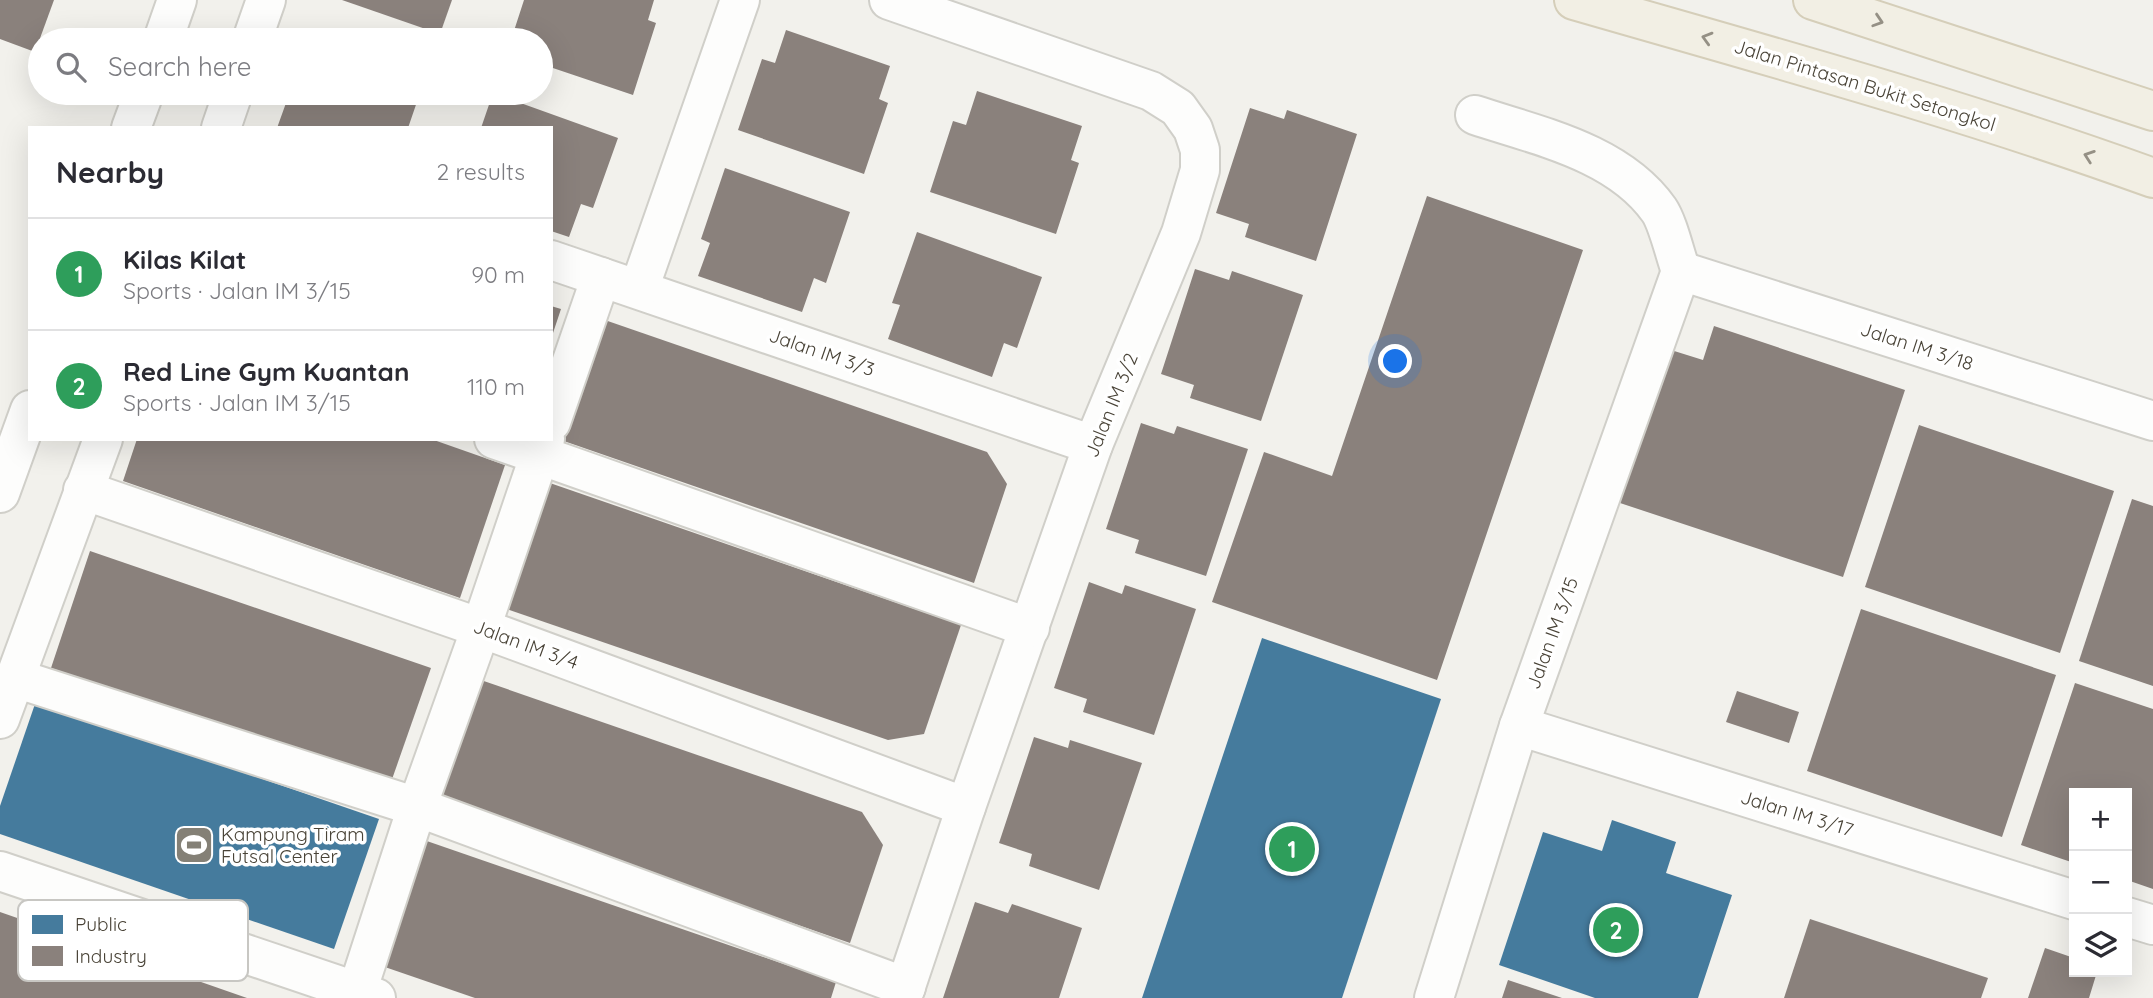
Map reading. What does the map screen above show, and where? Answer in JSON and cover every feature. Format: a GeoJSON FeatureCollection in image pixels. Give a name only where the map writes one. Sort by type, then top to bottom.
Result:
{"type":"FeatureCollection","features":[{"type":"Feature","properties":{"kind":"main road","name":"Jalan Pintasan Bukit Setongkol"},"geometry":{"type":"LineString","coordinates":[[1574,0],[1883,89],[2015,130],[2153,178]]}},
{"type":"Feature","properties":{"kind":"main road"},"geometry":{"type":"LineString","coordinates":[[1813,0],[2153,111]]}},
{"type":"Feature","properties":{"kind":"street"},"geometry":{"type":"LineString","coordinates":[[167,28],[177,0]]}},
{"type":"Feature","properties":{"kind":"street"},"geometry":{"type":"LineString","coordinates":[[256,28],[266,0]]}},
{"type":"Feature","properties":{"kind":"street"},"geometry":{"type":"LineString","coordinates":[[639,289],[740,0]]}},
{"type":"Feature","properties":{"kind":"street","name":"Jalan IM 3/2"},"geometry":{"type":"LineString","coordinates":[[889,0],[1152,90],[1178,108],[1194,129],[1200,150],[1200,170],[1181,233],[1093,445],[904,993]]}},
{"type":"Feature","properties":{"kind":"street"},"geometry":{"type":"LineString","coordinates":[[132,126],[140,105]]}},
{"type":"Feature","properties":{"kind":"street"},"geometry":{"type":"LineString","coordinates":[[222,126],[229,105]]}},
{"type":"Feature","properties":{"kind":"street"},"geometry":{"type":"LineString","coordinates":[[1475,115],[1597,159],[1637,185],[1661,212],[1681,271]]}},
{"type":"Feature","properties":{"kind":"street","name":"Jalan IM 3/3"},"geometry":{"type":"LineString","coordinates":[[553,261],[1093,445]]}},
{"type":"Feature","properties":{"kind":"street","name":"Jalan IM 3/18"},"geometry":{"type":"LineString","coordinates":[[1681,271],[2153,421]]}},
{"type":"Feature","properties":{"kind":"street","name":"Jalan IM 3/15"},"geometry":{"type":"LineString","coordinates":[[1434,998],[1519,726],[1681,271]]}},
{"type":"Feature","properties":{"kind":"street"},"geometry":{"type":"LineString","coordinates":[[553,416],[601,277]]}},
{"type":"Feature","properties":{"kind":"street"},"geometry":{"type":"LineString","coordinates":[[0,493],[28,416]]}},
{"type":"Feature","properties":{"kind":"street"},"geometry":{"type":"LineString","coordinates":[[0,719],[102,441]]}},
{"type":"Feature","properties":{"kind":"street"},"geometry":{"type":"LineString","coordinates":[[248,957],[362,996],[417,807],[544,441]]}},
{"type":"Feature","properties":{"kind":"street"},"geometry":{"type":"LineString","coordinates":[[550,441],[1030,628]]}},
{"type":"Feature","properties":{"kind":"street","name":"Jalan IM 3/4"},"geometry":{"type":"LineString","coordinates":[[83,490],[481,628],[966,807]]}},
{"type":"Feature","properties":{"kind":"street"},"geometry":{"type":"LineString","coordinates":[[15,678],[417,807],[904,993]]}},
{"type":"Feature","properties":{"kind":"street","name":"Jalan IM 3/17"},"geometry":{"type":"LineString","coordinates":[[1519,726],[2069,898]]}},
{"type":"Feature","properties":{"kind":"street"},"geometry":{"type":"LineString","coordinates":[[0,871],[84,900]]}},
{"type":"Feature","properties":{"kind":"street"},"geometry":{"type":"LineString","coordinates":[[2132,918],[2153,925]]}},
{"type":"Feature","properties":{"kind":"building: Public"},"geometry":{"type":"Polygon","coordinates":[[[1262,638],[1441,699],[1342,998],[1142,998],[1262,638]]]}},
{"type":"Feature","properties":{"kind":"building: Public"},"geometry":{"type":"Polygon","coordinates":[[[36,701],[379,819],[334,949],[248,919],[248,900],[192,900],[0,834],[0,806],[36,701]]]}},
{"type":"Feature","properties":{"kind":"building: Public"},"geometry":{"type":"Polygon","coordinates":[[[1612,820],[1676,842],[1666,873],[1732,895],[1698,998],[1595,998],[1499,965],[1543,832],[1602,851],[1612,820]]]}},
{"type":"Feature","properties":{"kind":"building: Industry"},"geometry":{"type":"Polygon","coordinates":[[[0,0],[54,0],[44,28],[28,28],[28,49],[0,39],[0,0]]]}},
{"type":"Feature","properties":{"kind":"building: Industry"},"geometry":{"type":"Polygon","coordinates":[[[342,0],[452,0],[442,28],[423,28],[342,0]]]}},
{"type":"Feature","properties":{"kind":"building: Industry"},"geometry":{"type":"Polygon","coordinates":[[[524,0],[654,0],[648,20],[656,23],[633,95],[553,68],[553,28],[515,28],[524,0]]]}},
{"type":"Feature","properties":{"kind":"building: Industry"},"geometry":{"type":"Polygon","coordinates":[[[786,30],[890,66],[879,99],[888,103],[864,174],[738,130],[762,59],[775,63],[786,30]]]}},
{"type":"Feature","properties":{"kind":"building: Industry"},"geometry":{"type":"Polygon","coordinates":[[[977,91],[1082,126],[1071,160],[1079,163],[1056,234],[930,192],[953,121],[966,125],[977,91]]]}},
{"type":"Feature","properties":{"kind":"building: Industry"},"geometry":{"type":"Polygon","coordinates":[[[285,105],[416,105],[409,126],[278,126],[285,105]]]}},
{"type":"Feature","properties":{"kind":"building: Industry"},"geometry":{"type":"Polygon","coordinates":[[[489,105],[526,105],[618,138],[593,208],[581,204],[569,237],[553,232],[553,126],[482,126],[489,105]]]}},
{"type":"Feature","properties":{"kind":"building: Industry"},"geometry":{"type":"Polygon","coordinates":[[[1250,108],[1284,119],[1287,110],[1357,134],[1316,261],[1245,237],[1249,224],[1216,213],[1250,108]]]}},
{"type":"Feature","properties":{"kind":"building: Industry"},"geometry":{"type":"Polygon","coordinates":[[[725,168],[850,212],[826,283],[814,278],[802,312],[698,276],[710,243],[701,239],[725,168]]]}},
{"type":"Feature","properties":{"kind":"building: Industry"},"geometry":{"type":"Polygon","coordinates":[[[1427,196],[1583,250],[1437,680],[1212,602],[1264,452],[1332,476],[1427,196]]]}},
{"type":"Feature","properties":{"kind":"building: Industry"},"geometry":{"type":"Polygon","coordinates":[[[917,232],[1042,277],[1017,348],[1004,343],[992,377],[888,339],[900,305],[892,303],[917,232]]]}},
{"type":"Feature","properties":{"kind":"building: Industry"},"geometry":{"type":"Polygon","coordinates":[[[1195,269],[1229,280],[1232,271],[1303,295],[1261,421],[1190,398],[1194,385],[1161,374],[1195,269]]]}},
{"type":"Feature","properties":{"kind":"building: Industry"},"geometry":{"type":"Polygon","coordinates":[[[553,307],[561,309],[553,333],[553,307]]]}},
{"type":"Feature","properties":{"kind":"building: Industry"},"geometry":{"type":"Polygon","coordinates":[[[599,318],[987,452],[1007,484],[974,583],[558,439],[599,318]]]}},
{"type":"Feature","properties":{"kind":"building: Industry"},"geometry":{"type":"Polygon","coordinates":[[[1714,326],[1905,390],[1843,577],[1620,503],[1671,350],[1703,360],[1714,326]]]}},
{"type":"Feature","properties":{"kind":"building: Industry"},"geometry":{"type":"Polygon","coordinates":[[[1141,423],[1174,434],[1177,426],[1248,449],[1206,576],[1135,553],[1139,540],[1106,529],[1141,423]]]}},
{"type":"Feature","properties":{"kind":"building: Industry"},"geometry":{"type":"Polygon","coordinates":[[[1919,425],[2114,491],[2060,653],[1865,587],[1919,425]]]}},
{"type":"Feature","properties":{"kind":"building: Industry"},"geometry":{"type":"Polygon","coordinates":[[[136,441],[437,441],[505,465],[460,598],[123,481],[136,441]]]}},
{"type":"Feature","properties":{"kind":"building: Industry"},"geometry":{"type":"Polygon","coordinates":[[[547,482],[961,625],[924,734],[888,740],[504,608],[547,482]]]}},
{"type":"Feature","properties":{"kind":"building: Industry"},"geometry":{"type":"Polygon","coordinates":[[[2132,499],[2153,506],[2153,686],[2079,661],[2132,499]]]}},
{"type":"Feature","properties":{"kind":"building: Industry"},"geometry":{"type":"Polygon","coordinates":[[[90,551],[431,668],[390,785],[51,668],[90,551]]]}},
{"type":"Feature","properties":{"kind":"building: Industry"},"geometry":{"type":"Polygon","coordinates":[[[1089,582],[1122,594],[1125,585],[1196,609],[1154,735],[1083,712],[1087,699],[1054,688],[1089,582]]]}},
{"type":"Feature","properties":{"kind":"building: Industry"},"geometry":{"type":"Polygon","coordinates":[[[1861,609],[2056,675],[2002,837],[1807,771],[1861,609]]]}},
{"type":"Feature","properties":{"kind":"building: Industry"},"geometry":{"type":"Polygon","coordinates":[[[475,678],[862,812],[883,845],[850,943],[433,798],[475,678]]]}},
{"type":"Feature","properties":{"kind":"building: Industry"},"geometry":{"type":"Polygon","coordinates":[[[2075,683],[2153,709],[2153,889],[2132,882],[2132,788],[2069,788],[2069,861],[2021,845],[2075,683]]]}},
{"type":"Feature","properties":{"kind":"building: Industry"},"geometry":{"type":"Polygon","coordinates":[[[1737,691],[1799,712],[1789,743],[1726,722],[1737,691]]]}},
{"type":"Feature","properties":{"kind":"building: Industry"},"geometry":{"type":"Polygon","coordinates":[[[1034,737],[1068,748],[1070,740],[1142,763],[1099,890],[1029,866],[1032,854],[999,843],[1034,737]]]}},
{"type":"Feature","properties":{"kind":"building: Industry"},"geometry":{"type":"Polygon","coordinates":[[[421,839],[836,982],[831,998],[475,998],[379,965],[421,839]]]}},
{"type":"Feature","properties":{"kind":"building: Industry"},"geometry":{"type":"Polygon","coordinates":[[[975,902],[1008,913],[1012,904],[1082,928],[1059,998],[943,998],[975,902]]]}},
{"type":"Feature","properties":{"kind":"building: Industry"},"geometry":{"type":"Polygon","coordinates":[[[0,912],[18,918],[18,981],[198,981],[247,998],[0,998],[0,912]]]}},
{"type":"Feature","properties":{"kind":"building: Industry"},"geometry":{"type":"Polygon","coordinates":[[[1810,919],[1988,978],[1981,998],[1784,998],[1810,919]]]}},
{"type":"Feature","properties":{"kind":"building: Industry"},"geometry":{"type":"Polygon","coordinates":[[[2045,948],[2069,956],[2069,977],[2095,977],[2089,998],[2028,998],[2045,948]]]}},
{"type":"Feature","properties":{"kind":"building: Industry"},"geometry":{"type":"Polygon","coordinates":[[[1508,980],[1562,998],[1502,998],[1508,980]]]}},
{"type":"Feature","properties":{"kind":"place","name":"Kampung Tiram Futsal Center"},"geometry":{"type":"Point","coordinates":[194,845]}},
{"type":"Feature","properties":{"kind":"place","name":"Kilas Kilat"},"geometry":{"type":"Point","coordinates":[1292,849]}},
{"type":"Feature","properties":{"kind":"place","name":"Red Line Gym Kuantan"},"geometry":{"type":"Point","coordinates":[1616,930]}}]}
